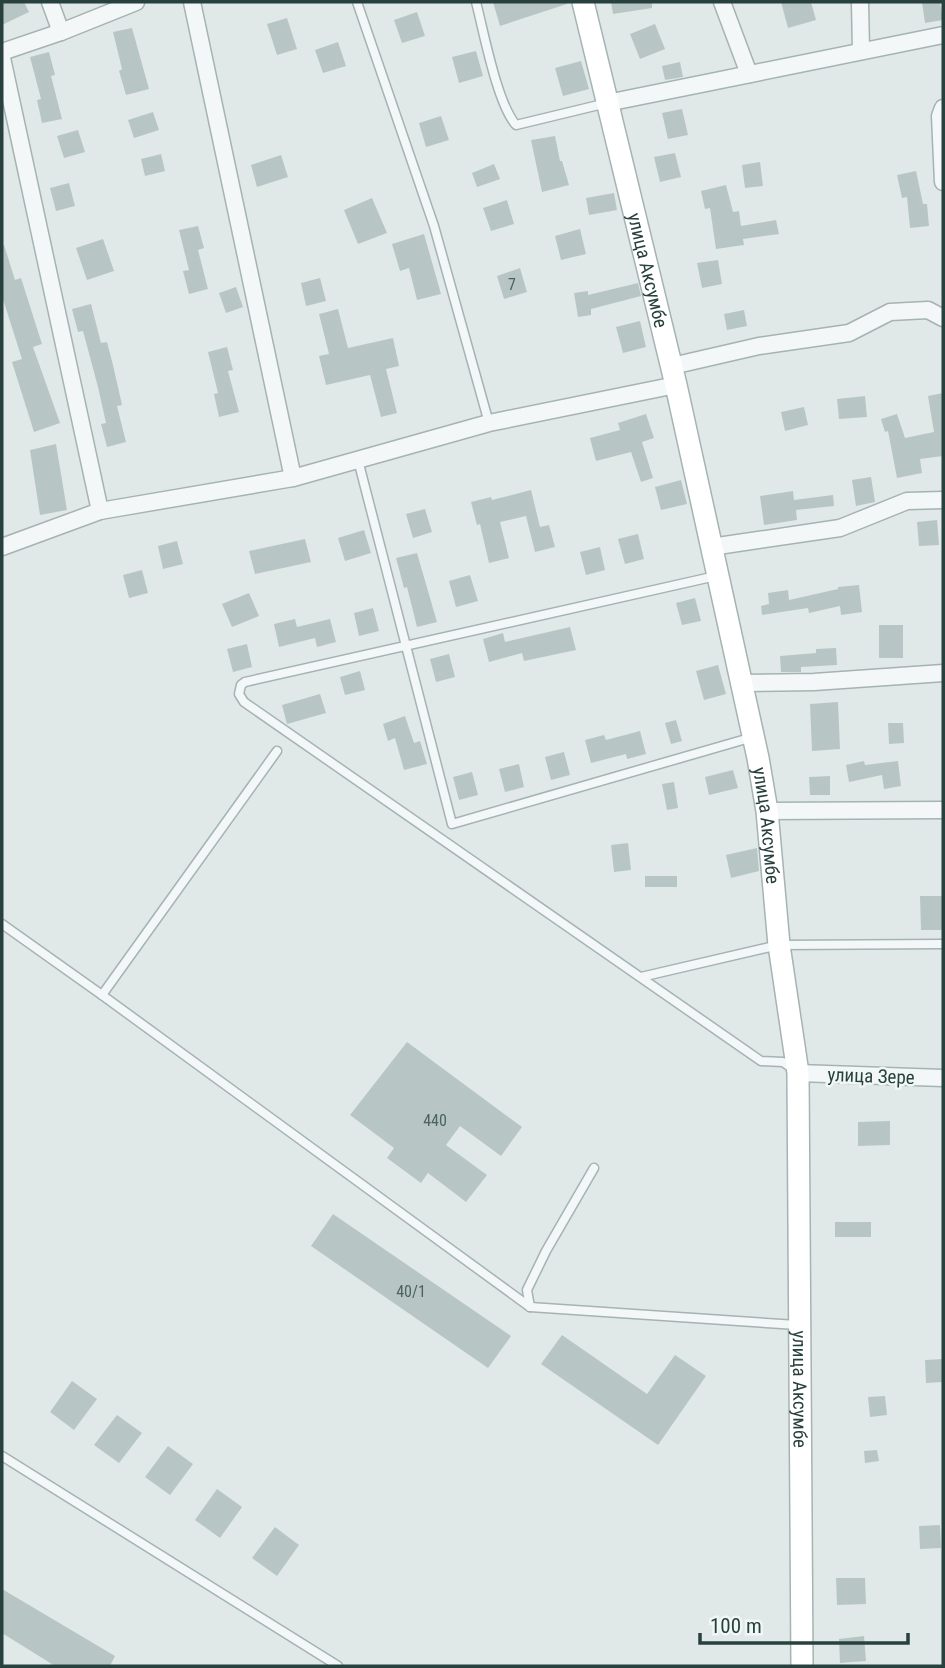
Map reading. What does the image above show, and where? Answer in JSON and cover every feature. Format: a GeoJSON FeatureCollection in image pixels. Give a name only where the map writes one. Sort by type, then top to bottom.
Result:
{"type":"FeatureCollection","features":[{"type":"Feature","properties":{"kind":"main road","name":"улица Аксумбе"},"geometry":{"type":"LineString","coordinates":[[583,2],[674,376],[767,811],[779,945],[798,1073],[802,1666]]}},
{"type":"Feature","properties":{"kind":"street"},"geometry":{"type":"LineString","coordinates":[[50,2],[61,32]]}},
{"type":"Feature","properties":{"kind":"street"},"geometry":{"type":"LineString","coordinates":[[2,52],[136,2]]}},
{"type":"Feature","properties":{"kind":"street"},"geometry":{"type":"LineString","coordinates":[[192,2],[293,478]]}},
{"type":"Feature","properties":{"kind":"street"},"geometry":{"type":"LineString","coordinates":[[722,2],[749,74]]}},
{"type":"Feature","properties":{"kind":"street"},"geometry":{"type":"LineString","coordinates":[[860,2],[860,51]]}},
{"type":"Feature","properties":{"kind":"street"},"geometry":{"type":"LineString","coordinates":[[607,103],[943,35]]}},
{"type":"Feature","properties":{"kind":"street"},"geometry":{"type":"LineString","coordinates":[[2,58],[100,511]]}},
{"type":"Feature","properties":{"kind":"street"},"geometry":{"type":"LineString","coordinates":[[943,108],[940,116],[943,182]]}},
{"type":"Feature","properties":{"kind":"street"},"geometry":{"type":"LineString","coordinates":[[2,547],[100,511],[293,478],[674,376],[760,346],[849,333],[890,312],[936,314],[943,300]]}},
{"type":"Feature","properties":{"kind":"street"},"geometry":{"type":"LineString","coordinates":[[711,547],[840,528],[907,501],[943,500]]}},
{"type":"Feature","properties":{"kind":"street"},"geometry":{"type":"LineString","coordinates":[[741,683],[814,682],[943,673]]}},
{"type":"Feature","properties":{"kind":"street"},"geometry":{"type":"LineString","coordinates":[[767,811],[943,810]]}},
{"type":"Feature","properties":{"kind":"street","name":"улица Зере"},"geometry":{"type":"LineString","coordinates":[[798,1073],[943,1078]]}},
{"type":"Feature","properties":{"kind":"lane"},"geometry":{"type":"LineString","coordinates":[[357,2],[434,226],[488,424]]}},
{"type":"Feature","properties":{"kind":"lane"},"geometry":{"type":"LineString","coordinates":[[476,2],[508,116],[516,125],[607,103]]}},
{"type":"Feature","properties":{"kind":"lane"},"geometry":{"type":"LineString","coordinates":[[358,460],[452,824]]}},
{"type":"Feature","properties":{"kind":"lane"},"geometry":{"type":"LineString","coordinates":[[718,576],[245,682],[241,685],[239,694],[244,702],[761,1060],[783,1062],[798,1073]]}},
{"type":"Feature","properties":{"kind":"lane"},"geometry":{"type":"LineString","coordinates":[[442,840],[452,824],[753,737]]}},
{"type":"Feature","properties":{"kind":"lane"},"geometry":{"type":"LineString","coordinates":[[102,995],[277,751]]}},
{"type":"Feature","properties":{"kind":"lane"},"geometry":{"type":"LineString","coordinates":[[2,924],[530,1307],[800,1325]]}},
{"type":"Feature","properties":{"kind":"lane"},"geometry":{"type":"LineString","coordinates":[[641,978],[779,945],[943,944]]}},
{"type":"Feature","properties":{"kind":"lane"},"geometry":{"type":"LineString","coordinates":[[530,1307],[527,1290],[546,1251],[594,1168]]}},
{"type":"Feature","properties":{"kind":"lane"},"geometry":{"type":"LineString","coordinates":[[2,1456],[338,1666]]}},
{"type":"Feature","properties":{"kind":"building"},"geometry":{"type":"Polygon","coordinates":[[[24,2],[29,12],[2,25],[2,4],[24,2]]]}},
{"type":"Feature","properties":{"kind":"building"},"geometry":{"type":"Polygon","coordinates":[[[493,2],[567,2],[567,4],[500,26],[493,2]]]}},
{"type":"Feature","properties":{"kind":"building"},"geometry":{"type":"Polygon","coordinates":[[[611,2],[652,2],[652,8],[613,14],[611,2]]]}},
{"type":"Feature","properties":{"kind":"building"},"geometry":{"type":"Polygon","coordinates":[[[781,2],[811,2],[816,20],[788,28],[781,2]]]}},
{"type":"Feature","properties":{"kind":"building"},"geometry":{"type":"Polygon","coordinates":[[[922,2],[940,2],[943,20],[925,23],[922,2]]]}},
{"type":"Feature","properties":{"kind":"building"},"geometry":{"type":"Polygon","coordinates":[[[417,12],[425,36],[402,43],[394,20],[417,12]]]}},
{"type":"Feature","properties":{"kind":"building"},"geometry":{"type":"Polygon","coordinates":[[[287,18],[297,49],[277,55],[267,24],[287,18]]]}},
{"type":"Feature","properties":{"kind":"building"},"geometry":{"type":"Polygon","coordinates":[[[655,24],[665,49],[640,59],[630,34],[655,24]]]}},
{"type":"Feature","properties":{"kind":"building"},"geometry":{"type":"Polygon","coordinates":[[[132,28],[149,89],[126,95],[113,32],[132,28]]]}},
{"type":"Feature","properties":{"kind":"building"},"geometry":{"type":"Polygon","coordinates":[[[338,42],[346,66],[323,73],[315,50],[338,42]]]}},
{"type":"Feature","properties":{"kind":"building"},"geometry":{"type":"Polygon","coordinates":[[[476,51],[483,76],[459,83],[452,57],[476,51]]]}},
{"type":"Feature","properties":{"kind":"building"},"geometry":{"type":"Polygon","coordinates":[[[49,52],[55,75],[51,76],[62,119],[42,123],[37,100],[41,99],[30,57],[49,52]]]}},
{"type":"Feature","properties":{"kind":"building"},"geometry":{"type":"Polygon","coordinates":[[[581,61],[589,89],[563,96],[555,68],[581,61]]]}},
{"type":"Feature","properties":{"kind":"building"},"geometry":{"type":"Polygon","coordinates":[[[680,62],[683,77],[665,80],[662,66],[680,62]]]}},
{"type":"Feature","properties":{"kind":"building"},"geometry":{"type":"Polygon","coordinates":[[[682,109],[688,135],[668,139],[662,113],[682,109]]]}},
{"type":"Feature","properties":{"kind":"building"},"geometry":{"type":"Polygon","coordinates":[[[153,112],[159,130],[134,138],[128,120],[153,112]]]}},
{"type":"Feature","properties":{"kind":"building"},"geometry":{"type":"Polygon","coordinates":[[[441,116],[449,140],[426,147],[419,123],[441,116]]]}},
{"type":"Feature","properties":{"kind":"building"},"geometry":{"type":"Polygon","coordinates":[[[78,130],[85,152],[64,158],[57,136],[78,130]]]}},
{"type":"Feature","properties":{"kind":"building"},"geometry":{"type":"Polygon","coordinates":[[[555,136],[569,185],[542,192],[531,140],[555,136]]]}},
{"type":"Feature","properties":{"kind":"building"},"geometry":{"type":"Polygon","coordinates":[[[675,153],[681,177],[660,182],[654,157],[675,153]]]}},
{"type":"Feature","properties":{"kind":"building"},"geometry":{"type":"Polygon","coordinates":[[[161,154],[165,171],[145,176],[141,159],[161,154]]]}},
{"type":"Feature","properties":{"kind":"building"},"geometry":{"type":"Polygon","coordinates":[[[281,155],[288,177],[257,187],[251,165],[281,155]]]}},
{"type":"Feature","properties":{"kind":"building"},"geometry":{"type":"Polygon","coordinates":[[[760,162],[763,186],[745,188],[742,165],[760,162]]]}},
{"type":"Feature","properties":{"kind":"building"},"geometry":{"type":"Polygon","coordinates":[[[494,164],[500,179],[477,187],[472,173],[494,164]]]}},
{"type":"Feature","properties":{"kind":"building"},"geometry":{"type":"Polygon","coordinates":[[[916,171],[923,204],[927,204],[929,226],[910,228],[907,197],[902,198],[897,175],[916,171]]]}},
{"type":"Feature","properties":{"kind":"building"},"geometry":{"type":"Polygon","coordinates":[[[69,183],[75,206],[56,211],[50,188],[69,183]]]}},
{"type":"Feature","properties":{"kind":"building"},"geometry":{"type":"Polygon","coordinates":[[[726,185],[733,212],[739,211],[741,226],[776,220],[779,234],[743,239],[744,245],[716,249],[710,208],[705,209],[701,191],[726,185]]]}},
{"type":"Feature","properties":{"kind":"building"},"geometry":{"type":"Polygon","coordinates":[[[614,193],[617,210],[589,215],[586,198],[614,193]]]}},
{"type":"Feature","properties":{"kind":"building"},"geometry":{"type":"Polygon","coordinates":[[[372,198],[387,233],[358,244],[344,210],[372,198]]]}},
{"type":"Feature","properties":{"kind":"building"},"geometry":{"type":"Polygon","coordinates":[[[507,200],[514,224],[491,231],[483,208],[507,200]]]}},
{"type":"Feature","properties":{"kind":"building"},"geometry":{"type":"Polygon","coordinates":[[[198,226],[204,248],[198,250],[208,289],[189,294],[183,271],[189,270],[179,230],[198,226]]]}},
{"type":"Feature","properties":{"kind":"building"},"geometry":{"type":"Polygon","coordinates":[[[580,229],[586,254],[561,260],[555,236],[580,229]]]}},
{"type":"Feature","properties":{"kind":"building"},"geometry":{"type":"Polygon","coordinates":[[[424,234],[441,294],[417,300],[409,268],[400,271],[392,244],[424,234]]]}},
{"type":"Feature","properties":{"kind":"building"},"geometry":{"type":"Polygon","coordinates":[[[103,239],[114,271],[87,280],[76,248],[103,239]]]}},
{"type":"Feature","properties":{"kind":"building"},"geometry":{"type":"Polygon","coordinates":[[[2,245],[15,280],[21,278],[42,344],[33,347],[60,423],[34,432],[12,362],[22,359],[2,296],[2,245]]]}},
{"type":"Feature","properties":{"kind":"building"},"geometry":{"type":"Polygon","coordinates":[[[718,260],[722,284],[702,288],[697,263],[718,260]]]}},
{"type":"Feature","properties":{"kind":"building"},"geometry":{"type":"Polygon","coordinates":[[[520,268],[527,292],[504,299],[497,276],[520,268]]]}},
{"type":"Feature","properties":{"kind":"building"},"geometry":{"type":"Polygon","coordinates":[[[320,278],[326,301],[306,306],[301,283],[320,278]]]}},
{"type":"Feature","properties":{"kind":"building"},"geometry":{"type":"Polygon","coordinates":[[[638,283],[641,296],[591,309],[591,315],[578,317],[574,293],[588,291],[588,295],[638,283]]]}},
{"type":"Feature","properties":{"kind":"building"},"geometry":{"type":"Polygon","coordinates":[[[236,287],[243,307],[226,313],[219,293],[236,287]]]}},
{"type":"Feature","properties":{"kind":"building"},"geometry":{"type":"Polygon","coordinates":[[[91,304],[101,343],[107,342],[122,405],[117,406],[126,442],[107,447],[101,424],[106,423],[98,387],[83,331],[78,332],[72,309],[91,304]]]}},
{"type":"Feature","properties":{"kind":"building"},"geometry":{"type":"Polygon","coordinates":[[[338,309],[348,348],[393,338],[399,366],[386,369],[397,413],[381,417],[370,375],[326,385],[319,356],[329,354],[319,314],[338,309]]]}},
{"type":"Feature","properties":{"kind":"building"},"geometry":{"type":"Polygon","coordinates":[[[744,310],[747,326],[727,330],[724,314],[744,310]]]}},
{"type":"Feature","properties":{"kind":"building"},"geometry":{"type":"Polygon","coordinates":[[[640,321],[646,347],[623,353],[616,327],[640,321]]]}},
{"type":"Feature","properties":{"kind":"building"},"geometry":{"type":"Polygon","coordinates":[[[227,347],[233,370],[228,371],[239,412],[219,417],[214,394],[218,393],[208,352],[227,347]]]}},
{"type":"Feature","properties":{"kind":"building"},"geometry":{"type":"Polygon","coordinates":[[[943,393],[943,456],[920,459],[922,473],[897,478],[888,431],[885,432],[881,419],[897,414],[905,438],[934,432],[928,396],[943,393]]]}},
{"type":"Feature","properties":{"kind":"building"},"geometry":{"type":"Polygon","coordinates":[[[865,396],[867,417],[839,419],[837,399],[865,396]]]}},
{"type":"Feature","properties":{"kind":"building"},"geometry":{"type":"Polygon","coordinates":[[[804,407],[808,425],[785,431],[781,412],[804,407]]]}},
{"type":"Feature","properties":{"kind":"building"},"geometry":{"type":"Polygon","coordinates":[[[646,414],[654,438],[642,442],[653,478],[641,482],[631,452],[596,461],[590,438],[620,430],[618,423],[646,414]]]}},
{"type":"Feature","properties":{"kind":"building"},"geometry":{"type":"Polygon","coordinates":[[[56,444],[67,510],[40,515],[30,450],[56,444]]]}},
{"type":"Feature","properties":{"kind":"building"},"geometry":{"type":"Polygon","coordinates":[[[871,477],[875,502],[856,506],[852,480],[871,477]]]}},
{"type":"Feature","properties":{"kind":"building"},"geometry":{"type":"Polygon","coordinates":[[[681,480],[687,504],[661,510],[655,487],[681,480]]]}},
{"type":"Feature","properties":{"kind":"building"},"geometry":{"type":"Polygon","coordinates":[[[531,490],[540,527],[549,525],[555,547],[535,552],[526,516],[500,522],[509,558],[489,563],[480,524],[477,525],[471,502],[491,497],[492,500],[531,490]]]}},
{"type":"Feature","properties":{"kind":"building"},"geometry":{"type":"Polygon","coordinates":[[[793,491],[794,500],[833,495],[834,506],[796,510],[797,520],[764,525],[760,496],[793,491]]]}},
{"type":"Feature","properties":{"kind":"building"},"geometry":{"type":"Polygon","coordinates":[[[425,509],[432,532],[413,538],[406,514],[425,509]]]}},
{"type":"Feature","properties":{"kind":"building"},"geometry":{"type":"Polygon","coordinates":[[[937,520],[939,545],[919,546],[917,522],[937,520]]]}},
{"type":"Feature","properties":{"kind":"building"},"geometry":{"type":"Polygon","coordinates":[[[364,530],[371,553],[345,561],[338,538],[364,530]]]}},
{"type":"Feature","properties":{"kind":"building"},"geometry":{"type":"Polygon","coordinates":[[[638,534],[644,559],[625,564],[618,539],[638,534]]]}},
{"type":"Feature","properties":{"kind":"building"},"geometry":{"type":"Polygon","coordinates":[[[305,539],[311,562],[255,574],[249,551],[305,539]]]}},
{"type":"Feature","properties":{"kind":"building"},"geometry":{"type":"Polygon","coordinates":[[[177,541],[183,564],[163,569],[158,546],[177,541]]]}},
{"type":"Feature","properties":{"kind":"building"},"geometry":{"type":"Polygon","coordinates":[[[600,547],[605,570],[586,575],[580,552],[600,547]]]}},
{"type":"Feature","properties":{"kind":"building"},"geometry":{"type":"Polygon","coordinates":[[[417,553],[437,622],[417,627],[396,558],[417,553]]]}},
{"type":"Feature","properties":{"kind":"building"},"geometry":{"type":"Polygon","coordinates":[[[142,570],[148,593],[129,598],[123,575],[142,570]]]}},
{"type":"Feature","properties":{"kind":"building"},"geometry":{"type":"Polygon","coordinates":[[[470,575],[478,601],[456,607],[449,581],[470,575]]]}},
{"type":"Feature","properties":{"kind":"building"},"geometry":{"type":"Polygon","coordinates":[[[859,585],[862,612],[841,615],[840,606],[809,613],[808,608],[762,615],[761,606],[769,604],[768,593],[788,590],[789,600],[838,587],[859,585]]]}},
{"type":"Feature","properties":{"kind":"building"},"geometry":{"type":"Polygon","coordinates":[[[249,593],[259,616],[232,627],[222,604],[249,593]]]}},
{"type":"Feature","properties":{"kind":"building"},"geometry":{"type":"Polygon","coordinates":[[[695,598],[701,621],[682,625],[676,603],[695,598]]]}},
{"type":"Feature","properties":{"kind":"building"},"geometry":{"type":"Polygon","coordinates":[[[373,608],[379,631],[359,636],[354,613],[373,608]]]}},
{"type":"Feature","properties":{"kind":"building"},"geometry":{"type":"Polygon","coordinates":[[[295,619],[297,627],[330,619],[336,642],[317,647],[315,638],[279,647],[274,624],[295,619]]]}},
{"type":"Feature","properties":{"kind":"building"},"geometry":{"type":"Polygon","coordinates":[[[879,625],[903,625],[903,658],[879,658],[879,625]]]}},
{"type":"Feature","properties":{"kind":"building"},"geometry":{"type":"Polygon","coordinates":[[[570,627],[576,650],[524,661],[522,653],[489,662],[483,639],[503,633],[505,642],[570,627]]]}},
{"type":"Feature","properties":{"kind":"building"},"geometry":{"type":"Polygon","coordinates":[[[247,644],[252,667],[233,672],[227,649],[247,644]]]}},
{"type":"Feature","properties":{"kind":"building"},"geometry":{"type":"Polygon","coordinates":[[[836,648],[837,665],[801,667],[801,672],[781,672],[780,656],[816,653],[816,649],[836,648]]]}},
{"type":"Feature","properties":{"kind":"building"},"geometry":{"type":"Polygon","coordinates":[[[449,654],[455,677],[436,682],[430,659],[449,654]]]}},
{"type":"Feature","properties":{"kind":"building"},"geometry":{"type":"Polygon","coordinates":[[[718,665],[726,694],[704,700],[696,671],[718,665]]]}},
{"type":"Feature","properties":{"kind":"building"},"geometry":{"type":"Polygon","coordinates":[[[360,671],[365,690],[345,695],[340,677],[360,671]]]}},
{"type":"Feature","properties":{"kind":"building"},"geometry":{"type":"Polygon","coordinates":[[[320,694],[326,713],[287,724],[282,705],[320,694]]]}},
{"type":"Feature","properties":{"kind":"building"},"geometry":{"type":"Polygon","coordinates":[[[838,702],[840,749],[812,751],[810,704],[838,702]]]}},
{"type":"Feature","properties":{"kind":"building"},"geometry":{"type":"Polygon","coordinates":[[[405,716],[414,743],[420,741],[427,764],[404,770],[395,738],[388,741],[383,724],[405,716]]]}},
{"type":"Feature","properties":{"kind":"building"},"geometry":{"type":"Polygon","coordinates":[[[676,720],[682,741],[671,744],[665,723],[676,720]]]}},
{"type":"Feature","properties":{"kind":"building"},"geometry":{"type":"Polygon","coordinates":[[[888,723],[903,723],[904,743],[889,744],[888,723]]]}},
{"type":"Feature","properties":{"kind":"building"},"geometry":{"type":"Polygon","coordinates":[[[640,731],[646,754],[627,759],[626,754],[591,763],[585,740],[604,735],[606,740],[640,731]]]}},
{"type":"Feature","properties":{"kind":"building"},"geometry":{"type":"Polygon","coordinates":[[[564,752],[570,775],[551,780],[545,757],[564,752]]]}},
{"type":"Feature","properties":{"kind":"building"},"geometry":{"type":"Polygon","coordinates":[[[864,761],[865,765],[898,761],[901,786],[884,789],[882,775],[849,782],[846,765],[864,761]]]}},
{"type":"Feature","properties":{"kind":"building"},"geometry":{"type":"Polygon","coordinates":[[[519,764],[524,787],[505,792],[499,769],[519,764]]]}},
{"type":"Feature","properties":{"kind":"building"},"geometry":{"type":"Polygon","coordinates":[[[733,770],[738,788],[709,795],[705,777],[733,770]]]}},
{"type":"Feature","properties":{"kind":"building"},"geometry":{"type":"Polygon","coordinates":[[[472,772],[478,795],[459,800],[453,777],[472,772]]]}},
{"type":"Feature","properties":{"kind":"building"},"geometry":{"type":"Polygon","coordinates":[[[830,776],[830,795],[810,795],[809,777],[830,776]]]}},
{"type":"Feature","properties":{"kind":"building"},"geometry":{"type":"Polygon","coordinates":[[[674,782],[678,808],[667,810],[662,784],[674,782]]]}},
{"type":"Feature","properties":{"kind":"building"},"geometry":{"type":"Polygon","coordinates":[[[628,843],[631,870],[614,872],[611,845],[628,843]]]}},
{"type":"Feature","properties":{"kind":"building"},"geometry":{"type":"Polygon","coordinates":[[[757,848],[759,871],[731,878],[726,855],[757,848]]]}},
{"type":"Feature","properties":{"kind":"building"},"geometry":{"type":"Polygon","coordinates":[[[645,876],[677,876],[677,887],[645,887],[645,876]]]}},
{"type":"Feature","properties":{"kind":"building"},"geometry":{"type":"Polygon","coordinates":[[[920,896],[942,896],[942,930],[921,930],[920,896]]]}},
{"type":"Feature","properties":{"kind":"building"},"geometry":{"type":"Polygon","coordinates":[[[407,1042],[522,1127],[501,1156],[460,1126],[446,1145],[487,1175],[466,1202],[428,1173],[421,1183],[387,1158],[394,1148],[350,1115],[407,1042]]]}},
{"type":"Feature","properties":{"kind":"building"},"geometry":{"type":"Polygon","coordinates":[[[890,1121],[890,1145],[858,1146],[858,1122],[890,1121]]]}},
{"type":"Feature","properties":{"kind":"building"},"geometry":{"type":"Polygon","coordinates":[[[333,1214],[511,1336],[488,1368],[311,1246],[333,1214]]]}},
{"type":"Feature","properties":{"kind":"building"},"geometry":{"type":"Polygon","coordinates":[[[835,1222],[871,1222],[871,1237],[835,1237],[835,1222]]]}},
{"type":"Feature","properties":{"kind":"building"},"geometry":{"type":"Polygon","coordinates":[[[562,1335],[647,1394],[675,1355],[706,1376],[658,1445],[541,1364],[562,1335]]]}},
{"type":"Feature","properties":{"kind":"building"},"geometry":{"type":"Polygon","coordinates":[[[943,1359],[943,1382],[926,1383],[925,1360],[943,1359]]]}},
{"type":"Feature","properties":{"kind":"building"},"geometry":{"type":"Polygon","coordinates":[[[72,1381],[97,1399],[74,1430],[50,1412],[72,1381]]]}},
{"type":"Feature","properties":{"kind":"building"},"geometry":{"type":"Polygon","coordinates":[[[885,1396],[887,1415],[870,1417],[868,1397],[885,1396]]]}},
{"type":"Feature","properties":{"kind":"building"},"geometry":{"type":"Polygon","coordinates":[[[117,1415],[142,1433],[119,1463],[94,1445],[117,1415]]]}},
{"type":"Feature","properties":{"kind":"building"},"geometry":{"type":"Polygon","coordinates":[[[168,1446],[193,1464],[170,1495],[145,1477],[168,1446]]]}},
{"type":"Feature","properties":{"kind":"building"},"geometry":{"type":"Polygon","coordinates":[[[877,1450],[879,1461],[865,1463],[864,1451],[877,1450]]]}},
{"type":"Feature","properties":{"kind":"building"},"geometry":{"type":"Polygon","coordinates":[[[217,1489],[242,1507],[220,1538],[195,1520],[217,1489]]]}},
{"type":"Feature","properties":{"kind":"building"},"geometry":{"type":"Polygon","coordinates":[[[940,1525],[941,1548],[920,1549],[919,1526],[940,1525]]]}},
{"type":"Feature","properties":{"kind":"building"},"geometry":{"type":"Polygon","coordinates":[[[275,1527],[299,1545],[277,1576],[252,1558],[275,1527]]]}},
{"type":"Feature","properties":{"kind":"building"},"geometry":{"type":"Polygon","coordinates":[[[836,1578],[865,1578],[866,1604],[837,1605],[836,1578]]]}},
{"type":"Feature","properties":{"kind":"building"},"geometry":{"type":"Polygon","coordinates":[[[2,1589],[115,1656],[110,1666],[55,1666],[2,1633],[2,1589]]]}},
{"type":"Feature","properties":{"kind":"building"},"geometry":{"type":"Polygon","coordinates":[[[864,1636],[866,1661],[840,1663],[839,1639],[864,1636]]]}}]}
